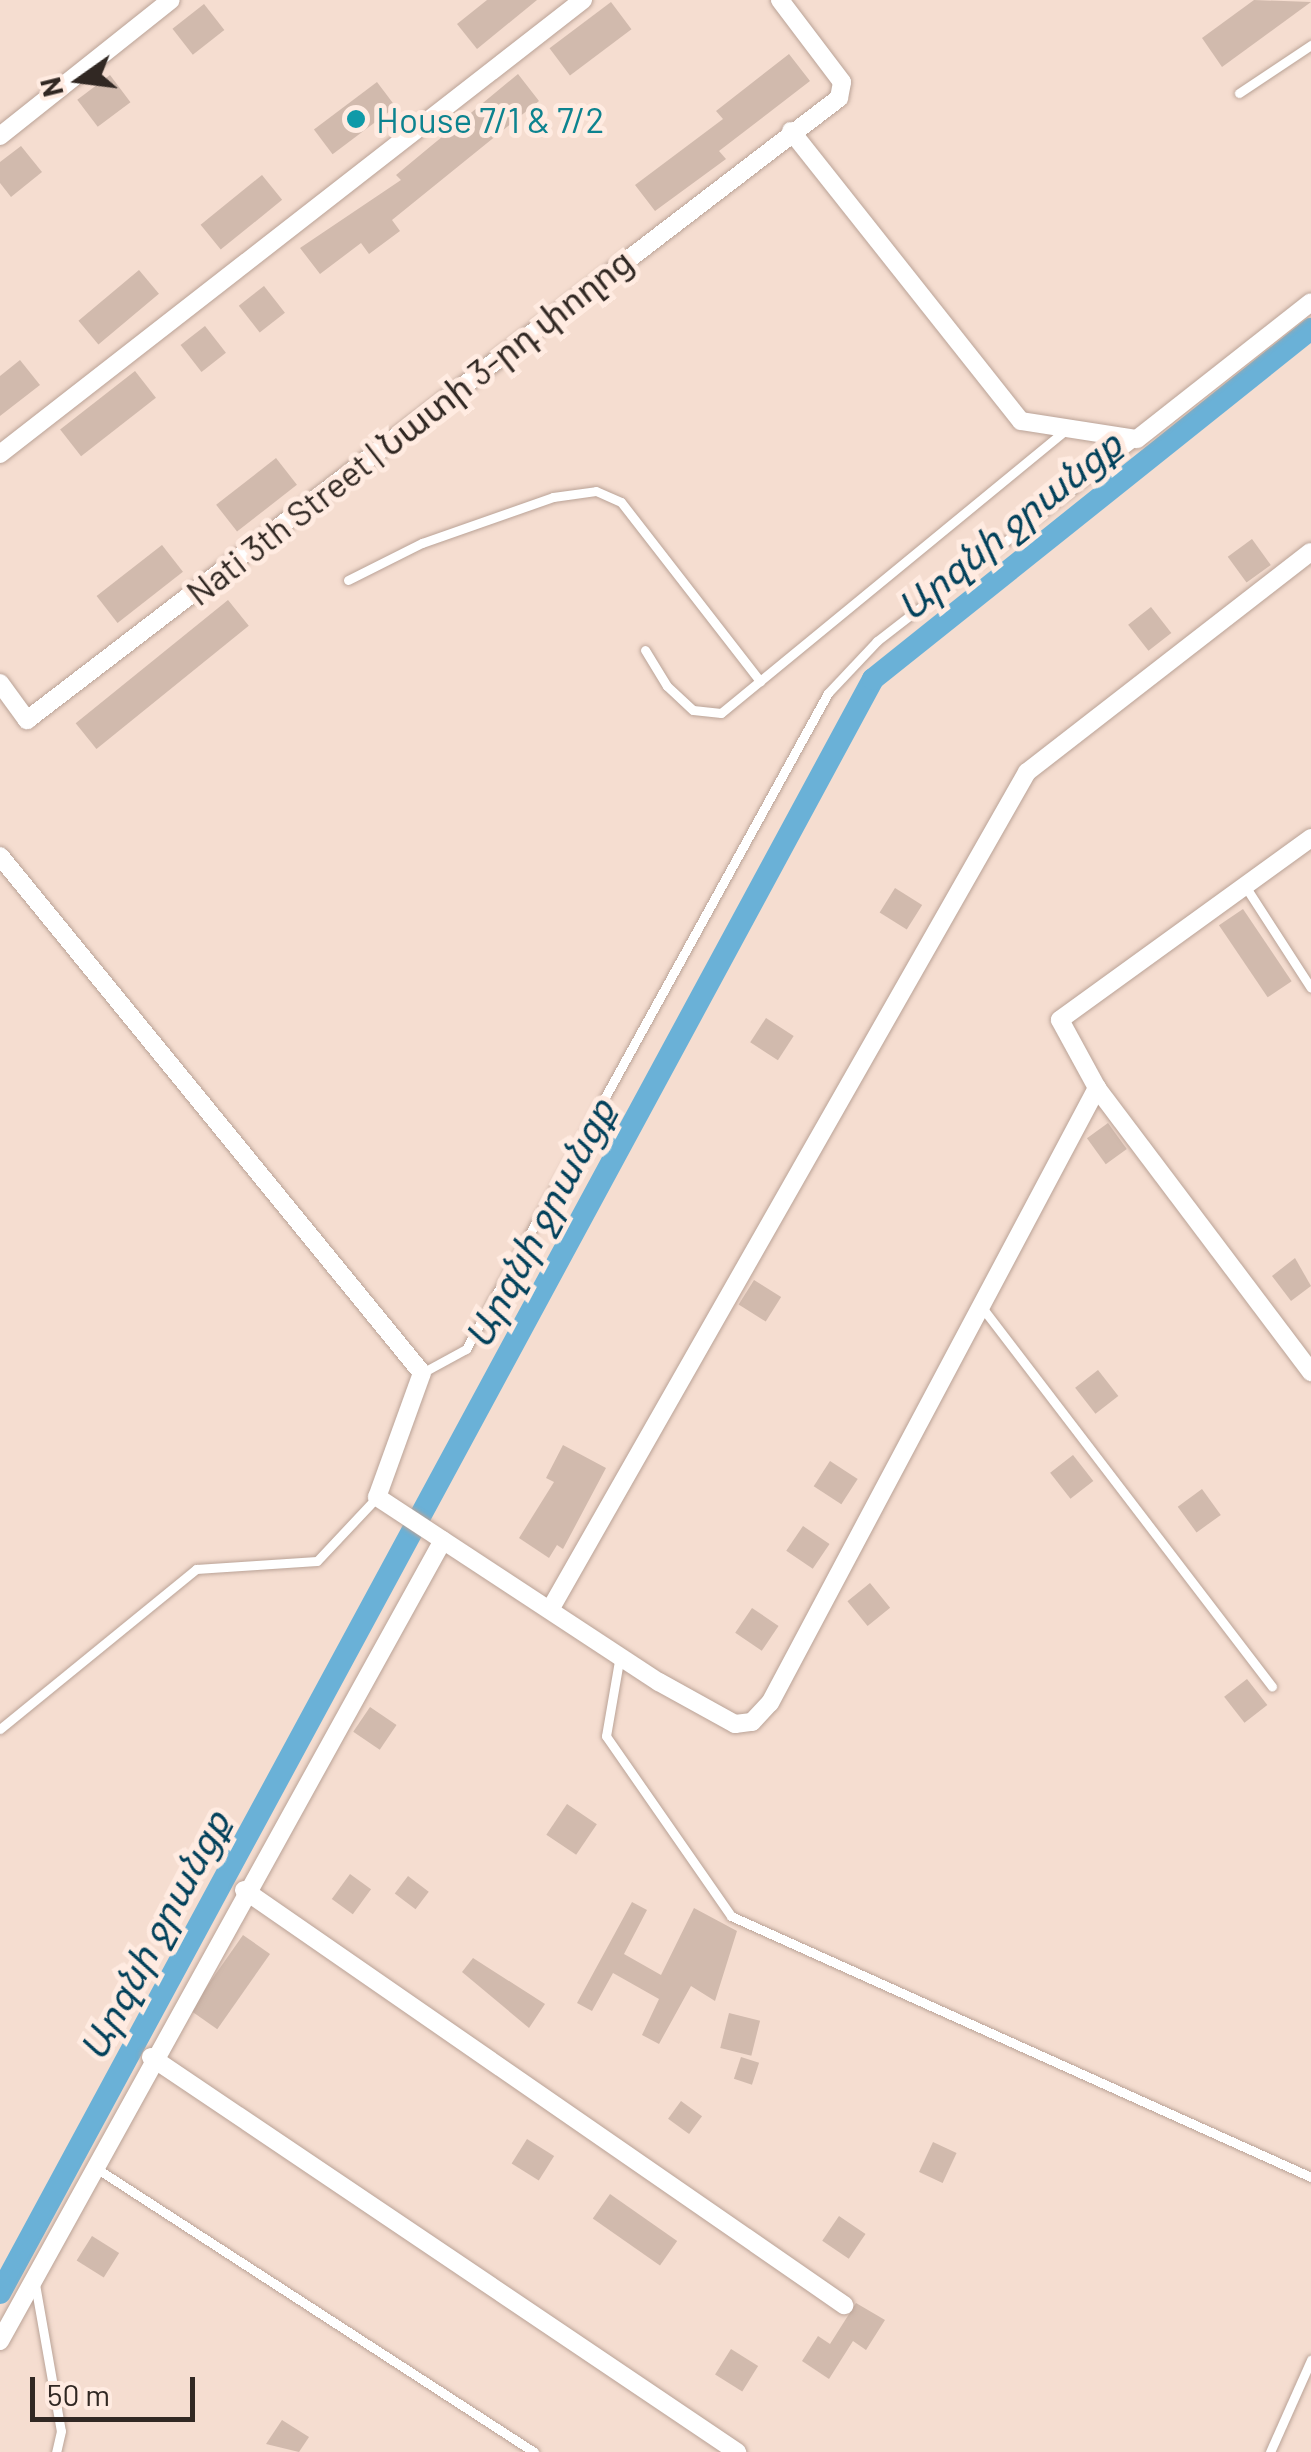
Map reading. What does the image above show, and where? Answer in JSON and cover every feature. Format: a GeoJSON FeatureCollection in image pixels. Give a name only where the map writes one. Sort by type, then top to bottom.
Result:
{"type":"FeatureCollection","features":[{"type":"Feature","properties":{"kind":"street"},"geometry":{"type":"LineString","coordinates":[[0,136],[172,0]]}},
{"type":"Feature","properties":{"kind":"street"},"geometry":{"type":"LineString","coordinates":[[0,454],[583,0]]}},
{"type":"Feature","properties":{"kind":"street","name":"Nati 3th Street | Նատի 3-րդ փողոց"},"geometry":{"type":"LineString","coordinates":[[0,683],[27,720],[839,98],[842,82],[780,0]]}},
{"type":"Feature","properties":{"kind":"street"},"geometry":{"type":"LineString","coordinates":[[791,131],[1021,421],[1137,439],[1311,302]]}},
{"type":"Feature","properties":{"kind":"street"},"geometry":{"type":"LineString","coordinates":[[551,1608],[1027,772],[1311,552]]}},
{"type":"Feature","properties":{"kind":"street"},"geometry":{"type":"LineString","coordinates":[[1311,838],[1060,1020],[1098,1088],[1311,1372]]}},
{"type":"Feature","properties":{"kind":"street"},"geometry":{"type":"LineString","coordinates":[[0,856],[422,1373],[377,1497],[620,1655],[735,1724],[752,1722],[770,1703],[1098,1088]]}},
{"type":"Feature","properties":{"kind":"street"},"geometry":{"type":"LineString","coordinates":[[0,2340],[435,1535]]}},
{"type":"Feature","properties":{"kind":"street"},"geometry":{"type":"LineString","coordinates":[[244,1890],[844,2305]]}},
{"type":"Feature","properties":{"kind":"street"},"geometry":{"type":"LineString","coordinates":[[151,2058],[731,2450]]}},
{"type":"Feature","properties":{"kind":"lane"},"geometry":{"type":"LineString","coordinates":[[1239,93],[1311,44]]}},
{"type":"Feature","properties":{"kind":"lane"},"geometry":{"type":"LineString","coordinates":[[645,650],[667,686],[694,710],[721,713],[1066,430]]}},
{"type":"Feature","properties":{"kind":"lane"},"geometry":{"type":"LineString","coordinates":[[422,1373],[466,1348],[828,693],[877,641],[1137,439]]}},
{"type":"Feature","properties":{"kind":"lane"},"geometry":{"type":"LineString","coordinates":[[348,580],[422,542],[553,497],[596,491],[622,502],[760,681]]}},
{"type":"Feature","properties":{"kind":"lane"},"geometry":{"type":"LineString","coordinates":[[1245,886],[1311,988]]}},
{"type":"Feature","properties":{"kind":"lane"},"geometry":{"type":"LineString","coordinates":[[981,1306],[1272,1687]]}},
{"type":"Feature","properties":{"kind":"lane"},"geometry":{"type":"LineString","coordinates":[[0,1730],[196,1569],[317,1560],[377,1497]]}},
{"type":"Feature","properties":{"kind":"lane"},"geometry":{"type":"LineString","coordinates":[[620,1655],[606,1736],[731,1916],[1311,2177]]}},
{"type":"Feature","properties":{"kind":"lane"},"geometry":{"type":"LineString","coordinates":[[92,2165],[534,2452]]}},
{"type":"Feature","properties":{"kind":"lane"},"geometry":{"type":"LineString","coordinates":[[33,2277],[62,2431],[56,2452]]}},
{"type":"Feature","properties":{"kind":"lane"},"geometry":{"type":"LineString","coordinates":[[1270,2452],[1311,2360]]}},
{"type":"Feature","properties":{"kind":"building"},"geometry":{"type":"Polygon","coordinates":[[[487,0],[537,0],[477,49],[457,24],[487,0]]]}},
{"type":"Feature","properties":{"kind":"building"},"geometry":{"type":"Polygon","coordinates":[[[1254,0],[1311,2],[1222,67],[1202,38],[1254,0]]]}},
{"type":"Feature","properties":{"kind":"building"},"geometry":{"type":"Polygon","coordinates":[[[611,2],[631,29],[570,75],[550,48],[611,2]]]}},
{"type":"Feature","properties":{"kind":"building"},"geometry":{"type":"Polygon","coordinates":[[[204,4],[224,30],[193,55],[172,29],[204,4]]]}},
{"type":"Feature","properties":{"kind":"building"},"geometry":{"type":"Polygon","coordinates":[[[789,54],[810,81],[719,151],[726,159],[655,211],[635,185],[723,119],[716,111],[789,54]]]}},
{"type":"Feature","properties":{"kind":"building"},"geometry":{"type":"Polygon","coordinates":[[[518,74],[539,101],[392,220],[400,231],[369,254],[361,243],[320,274],[300,248],[401,180],[396,175],[518,74]]]}},
{"type":"Feature","properties":{"kind":"building"},"geometry":{"type":"Polygon","coordinates":[[[110,75],[130,102],[98,127],[77,100],[110,75]]]}},
{"type":"Feature","properties":{"kind":"building","name":"House 7/1 & 7/2"},"geometry":{"type":"Polygon","coordinates":[[[377,82],[396,107],[333,154],[314,130],[377,82]]]}},
{"type":"Feature","properties":{"kind":"building"},"geometry":{"type":"Polygon","coordinates":[[[21,146],[42,172],[11,197],[0,183],[0,162],[21,146]]]}},
{"type":"Feature","properties":{"kind":"building"},"geometry":{"type":"Polygon","coordinates":[[[262,175],[282,200],[221,250],[201,225],[262,175]]]}},
{"type":"Feature","properties":{"kind":"building"},"geometry":{"type":"Polygon","coordinates":[[[139,270],[159,294],[98,345],[78,321],[139,270]]]}},
{"type":"Feature","properties":{"kind":"building"},"geometry":{"type":"Polygon","coordinates":[[[264,286],[285,313],[260,332],[239,306],[264,286]]]}},
{"type":"Feature","properties":{"kind":"building"},"geometry":{"type":"Polygon","coordinates":[[[205,326],[226,353],[202,372],[181,345],[205,326]]]}},
{"type":"Feature","properties":{"kind":"building"},"geometry":{"type":"Polygon","coordinates":[[[20,360],[40,385],[0,416],[0,376],[20,360]]]}},
{"type":"Feature","properties":{"kind":"building"},"geometry":{"type":"Polygon","coordinates":[[[135,371],[156,398],[81,456],[60,429],[135,371]]]}},
{"type":"Feature","properties":{"kind":"building"},"geometry":{"type":"Polygon","coordinates":[[[276,458],[297,485],[237,532],[216,505],[276,458]]]}},
{"type":"Feature","properties":{"kind":"building"},"geometry":{"type":"Polygon","coordinates":[[[1252,539],[1271,565],[1247,583],[1228,557],[1252,539]]]}},
{"type":"Feature","properties":{"kind":"building"},"geometry":{"type":"Polygon","coordinates":[[[162,545],[183,572],[118,623],[97,596],[162,545]]]}},
{"type":"Feature","properties":{"kind":"building"},"geometry":{"type":"Polygon","coordinates":[[[228,600],[249,626],[96,749],[76,723],[228,600]]]}},
{"type":"Feature","properties":{"kind":"building"},"geometry":{"type":"Polygon","coordinates":[[[1151,607],[1171,633],[1148,651],[1128,625],[1151,607]]]}},
{"type":"Feature","properties":{"kind":"building"},"geometry":{"type":"Polygon","coordinates":[[[895,888],[922,905],[907,930],[880,913],[895,888]]]}},
{"type":"Feature","properties":{"kind":"building"},"geometry":{"type":"Polygon","coordinates":[[[1243,909],[1292,981],[1268,997],[1219,925],[1243,909]]]}},
{"type":"Feature","properties":{"kind":"building"},"geometry":{"type":"Polygon","coordinates":[[[766,1018],[794,1036],[778,1060],[750,1042],[766,1018]]]}},
{"type":"Feature","properties":{"kind":"building"},"geometry":{"type":"Polygon","coordinates":[[[1108,1123],[1127,1149],[1106,1164],[1087,1138],[1108,1123]]]}},
{"type":"Feature","properties":{"kind":"building"},"geometry":{"type":"Polygon","coordinates":[[[1295,1258],[1311,1286],[1291,1301],[1272,1276],[1295,1258]]]}},
{"type":"Feature","properties":{"kind":"building"},"geometry":{"type":"Polygon","coordinates":[[[754,1280],[781,1297],[766,1322],[739,1305],[754,1280]]]}},
{"type":"Feature","properties":{"kind":"building"},"geometry":{"type":"Polygon","coordinates":[[[1098,1370],[1118,1396],[1095,1414],[1075,1388],[1098,1370]]]}},
{"type":"Feature","properties":{"kind":"building"},"geometry":{"type":"Polygon","coordinates":[[[563,1445],[606,1468],[563,1549],[557,1545],[549,1558],[519,1538],[554,1482],[546,1478],[563,1445]]]}},
{"type":"Feature","properties":{"kind":"building"},"geometry":{"type":"Polygon","coordinates":[[[1073,1455],[1093,1481],[1070,1499],[1050,1473],[1073,1455]]]}},
{"type":"Feature","properties":{"kind":"building"},"geometry":{"type":"Polygon","coordinates":[[[830,1461],[858,1479],[841,1504],[814,1486],[830,1461]]]}},
{"type":"Feature","properties":{"kind":"building"},"geometry":{"type":"Polygon","coordinates":[[[1202,1489],[1221,1515],[1197,1533],[1178,1507],[1202,1489]]]}},
{"type":"Feature","properties":{"kind":"building"},"geometry":{"type":"Polygon","coordinates":[[[803,1526],[830,1544],[813,1569],[786,1551],[803,1526]]]}},
{"type":"Feature","properties":{"kind":"building"},"geometry":{"type":"Polygon","coordinates":[[[870,1583],[890,1608],[868,1626],[847,1601],[870,1583]]]}},
{"type":"Feature","properties":{"kind":"building"},"geometry":{"type":"Polygon","coordinates":[[[752,1608],[779,1626],[762,1651],[735,1633],[752,1608]]]}},
{"type":"Feature","properties":{"kind":"building"},"geometry":{"type":"Polygon","coordinates":[[[1247,1679],[1267,1705],[1244,1723],[1224,1697],[1247,1679]]]}},
{"type":"Feature","properties":{"kind":"building"},"geometry":{"type":"Polygon","coordinates":[[[370,1707],[397,1725],[380,1750],[353,1732],[370,1707]]]}},
{"type":"Feature","properties":{"kind":"building"},"geometry":{"type":"Polygon","coordinates":[[[567,1804],[597,1824],[576,1855],[546,1835],[567,1804]]]}},
{"type":"Feature","properties":{"kind":"building"},"geometry":{"type":"Polygon","coordinates":[[[350,1874],[371,1889],[353,1914],[332,1899],[350,1874]]]}},
{"type":"Feature","properties":{"kind":"building"},"geometry":{"type":"Polygon","coordinates":[[[408,1876],[429,1892],[416,1909],[395,1894],[408,1876]]]}},
{"type":"Feature","properties":{"kind":"building"},"geometry":{"type":"Polygon","coordinates":[[[632,1902],[647,1910],[624,1954],[661,1975],[694,1908],[737,1931],[715,2001],[691,1986],[659,2044],[642,2035],[659,1999],[613,1973],[592,2011],[577,2003],[632,1902]]]}},
{"type":"Feature","properties":{"kind":"building"},"geometry":{"type":"Polygon","coordinates":[[[243,1935],[270,1954],[217,2029],[190,2010],[243,1935]]]}},
{"type":"Feature","properties":{"kind":"building"},"geometry":{"type":"Polygon","coordinates":[[[473,1958],[545,2004],[529,2028],[462,1972],[473,1958]]]}},
{"type":"Feature","properties":{"kind":"building"},"geometry":{"type":"Polygon","coordinates":[[[729,2013],[760,2021],[751,2056],[720,2048],[729,2013]]]}},
{"type":"Feature","properties":{"kind":"building"},"geometry":{"type":"Polygon","coordinates":[[[741,2057],[759,2063],[752,2085],[734,2079],[741,2057]]]}},
{"type":"Feature","properties":{"kind":"building"},"geometry":{"type":"Polygon","coordinates":[[[681,2101],[702,2116],[689,2134],[668,2119],[681,2101]]]}},
{"type":"Feature","properties":{"kind":"building"},"geometry":{"type":"Polygon","coordinates":[[[527,2139],[554,2156],[539,2181],[512,2164],[527,2139]]]}},
{"type":"Feature","properties":{"kind":"building"},"geometry":{"type":"Polygon","coordinates":[[[933,2142],[957,2153],[943,2183],[919,2172],[933,2142]]]}},
{"type":"Feature","properties":{"kind":"building"},"geometry":{"type":"Polygon","coordinates":[[[610,2194],[677,2241],[660,2266],[593,2219],[610,2194]]]}},
{"type":"Feature","properties":{"kind":"building"},"geometry":{"type":"Polygon","coordinates":[[[839,2216],[866,2234],[849,2259],[822,2241],[839,2216]]]}},
{"type":"Feature","properties":{"kind":"building"},"geometry":{"type":"Polygon","coordinates":[[[92,2236],[119,2253],[104,2278],[77,2261],[92,2236]]]}},
{"type":"Feature","properties":{"kind":"building"},"geometry":{"type":"Polygon","coordinates":[[[856,2303],[885,2320],[866,2350],[853,2341],[829,2379],[802,2361],[818,2336],[830,2344],[856,2303]]]}},
{"type":"Feature","properties":{"kind":"building"},"geometry":{"type":"Polygon","coordinates":[[[731,2349],[758,2366],[742,2391],[715,2374],[731,2349]]]}},
{"type":"Feature","properties":{"kind":"building"},"geometry":{"type":"Polygon","coordinates":[[[282,2420],[309,2437],[299,2452],[266,2444],[282,2420]]]}},
{"type":"Feature","properties":{"kind":"waterway","name":"Արզնի ջրանցք"},"geometry":{"type":"LineString","coordinates":[[0,2293],[873,679],[1311,329]]}},
{"type":"Feature","properties":{"kind":"place","name":"House 7/1 & 7/2"},"geometry":{"type":"Point","coordinates":[356,119]}}]}
